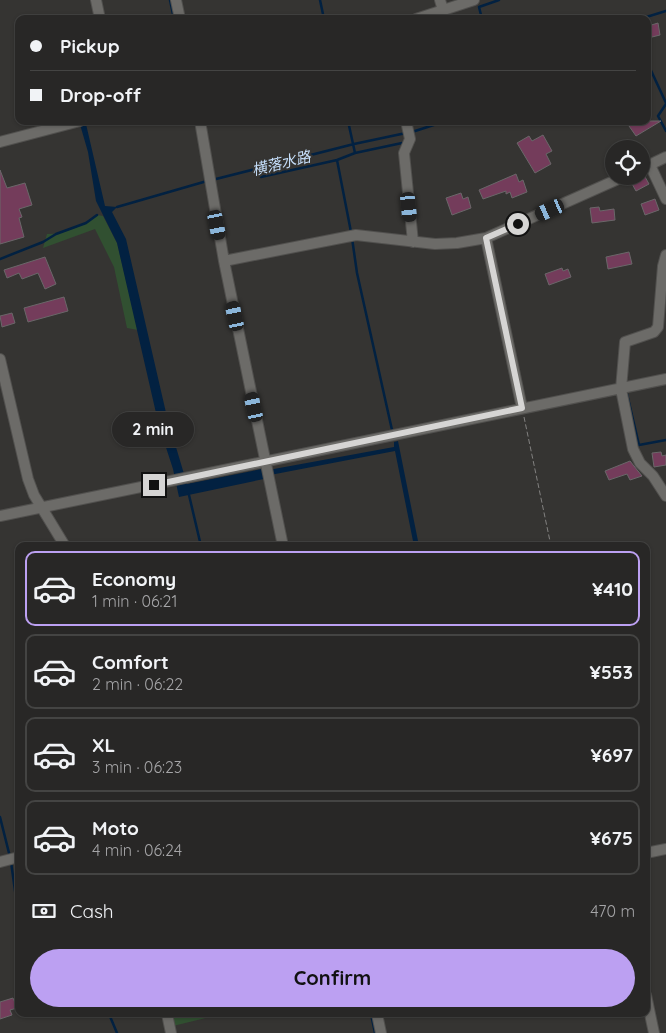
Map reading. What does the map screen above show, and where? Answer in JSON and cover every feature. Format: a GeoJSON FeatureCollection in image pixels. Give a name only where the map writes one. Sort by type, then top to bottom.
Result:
{"type":"FeatureCollection","features":[{"type":"Feature","properties":{"kind":"street"},"geometry":{"type":"LineString","coordinates":[[96,0],[99,15]]}},
{"type":"Feature","properties":{"kind":"street"},"geometry":{"type":"LineString","coordinates":[[176,0],[179,15]]}},
{"type":"Feature","properties":{"kind":"street"},"geometry":{"type":"LineString","coordinates":[[423,15],[441,5],[474,0]]}},
{"type":"Feature","properties":{"kind":"street"},"geometry":{"type":"LineString","coordinates":[[0,142],[67,125]]}},
{"type":"Feature","properties":{"kind":"street"},"geometry":{"type":"LineString","coordinates":[[201,125],[224,261],[281,542]]}},
{"type":"Feature","properties":{"kind":"street"},"geometry":{"type":"LineString","coordinates":[[407,125],[410,139],[404,153],[413,242]]}},
{"type":"Feature","properties":{"kind":"street"},"geometry":{"type":"LineString","coordinates":[[650,165],[666,157]]}},
{"type":"Feature","properties":{"kind":"street"},"geometry":{"type":"LineString","coordinates":[[650,173],[666,199]]}},
{"type":"Feature","properties":{"kind":"street"},"geometry":{"type":"LineString","coordinates":[[224,261],[352,235],[413,242],[457,243],[486,238],[605,185]]}},
{"type":"Feature","properties":{"kind":"street"},"geometry":{"type":"LineString","coordinates":[[486,238],[522,408]]}},
{"type":"Feature","properties":{"kind":"street"},"geometry":{"type":"LineString","coordinates":[[666,254],[658,327],[654,332],[625,342],[621,388],[636,456],[654,476],[666,496]]}},
{"type":"Feature","properties":{"kind":"street"},"geometry":{"type":"LineString","coordinates":[[0,359],[28,480],[63,542]]}},
{"type":"Feature","properties":{"kind":"street"},"geometry":{"type":"LineString","coordinates":[[0,516],[43,509],[666,379]]}},
{"type":"Feature","properties":{"kind":"street"},"geometry":{"type":"LineString","coordinates":[[650,852],[666,849]]}},
{"type":"Feature","properties":{"kind":"street"},"geometry":{"type":"LineString","coordinates":[[650,1014],[654,1033]]}},
{"type":"Feature","properties":{"kind":"street"},"geometry":{"type":"LineString","coordinates":[[168,1017],[171,1033]]}},
{"type":"Feature","properties":{"kind":"street"},"geometry":{"type":"LineString","coordinates":[[378,1017],[381,1033]]}},
{"type":"Feature","properties":{"kind":"path"},"geometry":{"type":"LineString","coordinates":[[522,408],[550,542]]}},
{"type":"Feature","properties":{"kind":"green space"},"geometry":{"type":"Polygon","coordinates":[[[97,215],[103,216],[117,243],[138,330],[127,328],[114,267],[95,229],[43,248],[47,234],[73,229],[97,215]]]}},
{"type":"Feature","properties":{"kind":"green space"},"geometry":{"type":"Polygon","coordinates":[[[172,1017],[210,1017],[173,1026],[172,1017]]]}},
{"type":"Feature","properties":{"kind":"water"},"geometry":{"type":"Polygon","coordinates":[[[80,125],[86,125],[105,206],[117,207],[112,212],[126,239],[167,417],[187,484],[262,469],[263,471],[394,447],[394,442],[398,441],[418,542],[413,542],[395,451],[265,476],[264,479],[179,497],[173,469],[159,426],[117,243],[96,201],[88,152],[80,125]]]}},
{"type":"Feature","properties":{"kind":"building"},"geometry":{"type":"Polygon","coordinates":[[[658,23],[660,35],[651,37],[651,25],[658,23]]]}},
{"type":"Feature","properties":{"kind":"building"},"geometry":{"type":"Polygon","coordinates":[[[651,121],[661,121],[636,136],[629,126],[651,125],[651,121]]]}},
{"type":"Feature","properties":{"kind":"building"},"geometry":{"type":"Polygon","coordinates":[[[543,135],[552,151],[546,154],[551,164],[535,173],[517,143],[529,136],[532,141],[543,135]]]}},
{"type":"Feature","properties":{"kind":"building"},"geometry":{"type":"Polygon","coordinates":[[[0,170],[7,188],[25,183],[32,205],[19,209],[22,217],[19,218],[24,237],[0,244],[0,170]]]}},
{"type":"Feature","properties":{"kind":"building"},"geometry":{"type":"Polygon","coordinates":[[[516,174],[519,182],[523,180],[527,192],[512,198],[510,192],[506,194],[506,191],[483,199],[479,190],[516,174]]]}},
{"type":"Feature","properties":{"kind":"building"},"geometry":{"type":"Polygon","coordinates":[[[633,185],[647,185],[636,191],[633,185]]]}},
{"type":"Feature","properties":{"kind":"building"},"geometry":{"type":"Polygon","coordinates":[[[461,193],[463,199],[468,197],[471,208],[452,215],[446,198],[461,193]]]}},
{"type":"Feature","properties":{"kind":"building"},"geometry":{"type":"Polygon","coordinates":[[[655,199],[659,210],[645,215],[641,204],[655,199]]]}},
{"type":"Feature","properties":{"kind":"building"},"geometry":{"type":"Polygon","coordinates":[[[599,207],[600,211],[614,209],[615,220],[592,223],[590,208],[599,207]]]}},
{"type":"Feature","properties":{"kind":"building"},"geometry":{"type":"Polygon","coordinates":[[[629,252],[632,264],[608,269],[606,257],[629,252]]]}},
{"type":"Feature","properties":{"kind":"building"},"geometry":{"type":"Polygon","coordinates":[[[45,257],[56,284],[45,289],[38,273],[22,279],[19,273],[7,278],[4,270],[45,257]]]}},
{"type":"Feature","properties":{"kind":"building"},"geometry":{"type":"Polygon","coordinates":[[[562,268],[563,271],[568,269],[571,277],[549,285],[545,274],[562,268]]]}},
{"type":"Feature","properties":{"kind":"building"},"geometry":{"type":"Polygon","coordinates":[[[64,297],[68,311],[28,322],[24,308],[64,297]]]}},
{"type":"Feature","properties":{"kind":"building"},"geometry":{"type":"Polygon","coordinates":[[[12,313],[15,323],[2,327],[0,316],[12,313]]]}},
{"type":"Feature","properties":{"kind":"building"},"geometry":{"type":"Polygon","coordinates":[[[661,452],[662,456],[666,455],[666,465],[654,467],[652,453],[661,452]]]}},
{"type":"Feature","properties":{"kind":"building"},"geometry":{"type":"Polygon","coordinates":[[[630,461],[642,476],[630,480],[627,474],[609,480],[605,471],[630,461]]]}},
{"type":"Feature","properties":{"kind":"building"},"geometry":{"type":"Polygon","coordinates":[[[13,998],[15,1009],[10,1010],[12,1015],[0,1019],[0,1002],[13,998]]]}},
{"type":"Feature","properties":{"kind":"waterway"},"geometry":{"type":"LineString","coordinates":[[170,0],[173,15]]}},
{"type":"Feature","properties":{"kind":"waterway"},"geometry":{"type":"LineString","coordinates":[[320,0],[323,15]]}},
{"type":"Feature","properties":{"kind":"waterway"},"geometry":{"type":"LineString","coordinates":[[481,15],[479,7],[499,0]]}},
{"type":"Feature","properties":{"kind":"waterway","name":"横落水路"},"geometry":{"type":"LineString","coordinates":[[651,16],[666,11]]}},
{"type":"Feature","properties":{"kind":"waterway"},"geometry":{"type":"LineString","coordinates":[[651,70],[666,103]]}},
{"type":"Feature","properties":{"kind":"waterway"},"geometry":{"type":"LineString","coordinates":[[666,104],[658,116],[666,131]]}},
{"type":"Feature","properties":{"kind":"waterway"},"geometry":{"type":"LineString","coordinates":[[349,125],[355,153],[337,160],[351,232]]}},
{"type":"Feature","properties":{"kind":"waterway","name":"横落水路"},"geometry":{"type":"LineString","coordinates":[[412,132],[434,125]]}},
{"type":"Feature","properties":{"kind":"waterway","name":"横落水路"},"geometry":{"type":"LineString","coordinates":[[212,180],[354,144],[406,133]]}},
{"type":"Feature","properties":{"kind":"waterway"},"geometry":{"type":"LineString","coordinates":[[355,153],[402,143]]}},
{"type":"Feature","properties":{"kind":"waterway"},"geometry":{"type":"LineString","coordinates":[[261,177],[337,160]]}},
{"type":"Feature","properties":{"kind":"waterway","name":"横落水路"},"geometry":{"type":"LineString","coordinates":[[117,207],[207,181]]}},
{"type":"Feature","properties":{"kind":"waterway","name":"横落水路"},"geometry":{"type":"LineString","coordinates":[[0,259],[86,223],[97,215]]}},
{"type":"Feature","properties":{"kind":"waterway"},"geometry":{"type":"LineString","coordinates":[[352,238],[357,273],[392,430]]}},
{"type":"Feature","properties":{"kind":"waterway"},"geometry":{"type":"LineString","coordinates":[[627,394],[639,445],[666,440]]}},
{"type":"Feature","properties":{"kind":"waterway"},"geometry":{"type":"LineString","coordinates":[[189,495],[200,542]]}},
{"type":"Feature","properties":{"kind":"waterway"},"geometry":{"type":"LineString","coordinates":[[0,817],[10,857]]}},
{"type":"Feature","properties":{"kind":"waterway"},"geometry":{"type":"LineString","coordinates":[[11,862],[15,890]]}},
{"type":"Feature","properties":{"kind":"waterway"},"geometry":{"type":"LineString","coordinates":[[110,1017],[117,1033]]}},
{"type":"Feature","properties":{"kind":"waterway"},"geometry":{"type":"LineString","coordinates":[[372,1017],[375,1033]]}},
{"type":"Feature","properties":{"kind":"route"},"geometry":{"type":"LineString","coordinates":[[154,485],[522,408],[486,238],[518,224]]}}]}
